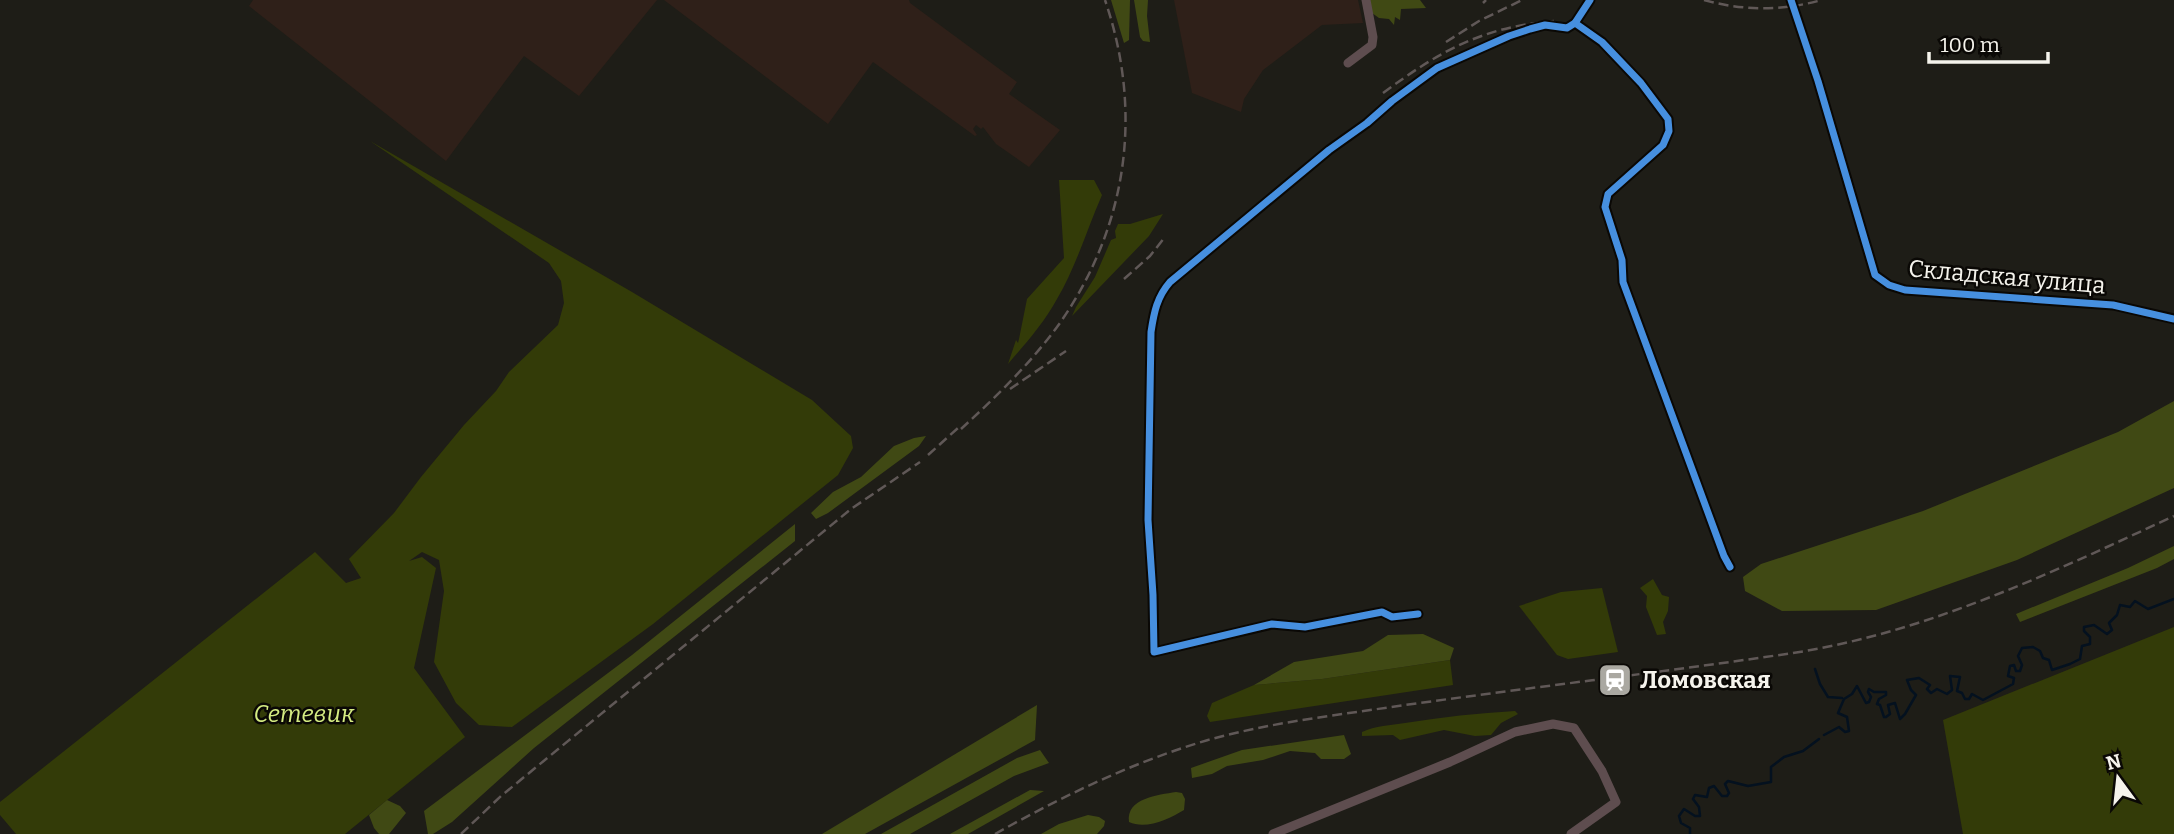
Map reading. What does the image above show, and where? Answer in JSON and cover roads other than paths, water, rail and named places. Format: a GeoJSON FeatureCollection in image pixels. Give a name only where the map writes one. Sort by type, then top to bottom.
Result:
{"type":"FeatureCollection","features":[{"type":"Feature","properties":{"kind":"street"},"geometry":{"type":"LineString","coordinates":[[1348,63],[1372,45],[1366,0]]}},
{"type":"Feature","properties":{"kind":"street"},"geometry":{"type":"LineString","coordinates":[[1418,614],[1392,617],[1382,612],[1306,627],[1272,624],[1154,652],[1148,520],[1151,331],[1156,305],[1163,290],[1329,150],[1437,68],[1530,29],[1545,25],[1567,28],[1575,23],[1590,0]]}},
{"type":"Feature","properties":{"kind":"street","name":"Складская улица"},"geometry":{"type":"LineString","coordinates":[[1791,0],[1818,81],[1875,275],[1889,285],[1905,290],[2113,305],[2174,319]]}},
{"type":"Feature","properties":{"kind":"street"},"geometry":{"type":"LineString","coordinates":[[1575,23],[1602,42],[1641,83],[1668,119],[1669,131],[1663,145],[1608,194],[1605,207],[1622,260],[1623,282],[1730,567]]}},
{"type":"Feature","properties":{"kind":"street"},"geometry":{"type":"LineString","coordinates":[[1273,834],[1515,733],[1553,724],[1574,728],[1602,771],[1616,802],[1571,834]]}},
{"type":"Feature","properties":{"kind":"waterway"},"geometry":{"type":"LineString","coordinates":[[1824,735],[1839,727],[1845,732],[1849,731],[1847,717],[1838,713],[1844,699],[1852,694],[1857,686],[1866,703],[1871,697],[1869,689],[1886,692],[1877,704],[1886,717],[1890,714],[1888,705],[1895,703],[1900,719],[1916,695],[1907,680],[1919,678],[1930,685],[1927,689],[1931,693],[1937,689],[1947,694],[1952,690],[1950,676],[1960,677],[1957,691],[1962,693],[1965,699],[1969,699],[1972,694],[1983,700],[2013,684],[2014,678],[2008,676],[2010,666],[2014,665],[2016,671],[2020,671],[2022,665],[2018,656],[2022,648],[2033,647],[2040,651],[2043,658],[2049,660],[2052,670],[2080,659],[2082,646],[2090,644],[2090,637],[2084,627],[2094,625],[2107,634],[2112,630],[2109,623],[2117,615],[2120,605],[2130,607],[2135,601],[2148,609],[2174,599]]}},
{"type":"Feature","properties":{"kind":"waterway"},"geometry":{"type":"LineString","coordinates":[[1815,669],[1828,697],[1842,698]]}},
{"type":"Feature","properties":{"kind":"waterway"},"geometry":{"type":"LineString","coordinates":[[1690,834],[1690,828],[1681,823],[1679,816],[1684,809],[1700,816],[1699,807],[1693,799],[1695,795],[1707,797],[1709,788],[1714,786],[1722,796],[1727,796],[1729,793],[1725,784],[1728,781],[1748,786],[1771,782],[1771,767],[1784,757],[1803,751],[1819,739]]}},
{"type":"Feature","properties":{"kind":"railway"},"geometry":{"type":"LineString","coordinates":[[961,429],[1014,377],[1051,335],[1084,283],[1102,245],[1115,205],[1125,124],[1124,83],[1117,42],[1105,0]]}},
{"type":"Feature","properties":{"kind":"railway"},"geometry":{"type":"LineString","coordinates":[[1483,3],[1486,0]]}},
{"type":"Feature","properties":{"kind":"railway"},"geometry":{"type":"LineString","coordinates":[[1446,42],[1479,21],[1522,0]]}},
{"type":"Feature","properties":{"kind":"railway"},"geometry":{"type":"LineString","coordinates":[[1704,0],[1763,8],[1822,0]]}},
{"type":"Feature","properties":{"kind":"railway"},"geometry":{"type":"LineString","coordinates":[[1383,93],[1443,53],[1483,35],[1554,21]]}},
{"type":"Feature","properties":{"kind":"railway"},"geometry":{"type":"LineString","coordinates":[[1124,279],[1150,256],[1165,237]]}},
{"type":"Feature","properties":{"kind":"railway"},"geometry":{"type":"LineString","coordinates":[[1010,389],[1066,351]]}},
{"type":"Feature","properties":{"kind":"railway"},"geometry":{"type":"LineString","coordinates":[[928,455],[958,428]]}},
{"type":"Feature","properties":{"kind":"railway"},"geometry":{"type":"LineString","coordinates":[[461,834],[501,796],[851,509],[920,462]]}},
{"type":"Feature","properties":{"kind":"railway"},"geometry":{"type":"LineString","coordinates":[[995,834],[1046,806],[1126,769],[1208,740],[1256,728],[1405,705],[1793,653],[1892,631],[2035,579],[2174,516]]}},
{"type":"Feature","properties":{"kind":"place","name":"Ломовская"},"geometry":{"type":"Point","coordinates":[1615,680]}},
{"type":"Feature","properties":{"kind":"park label","name":"Сетевик"},"geometry":{"type":"Point","coordinates":[304,714]}}]}
